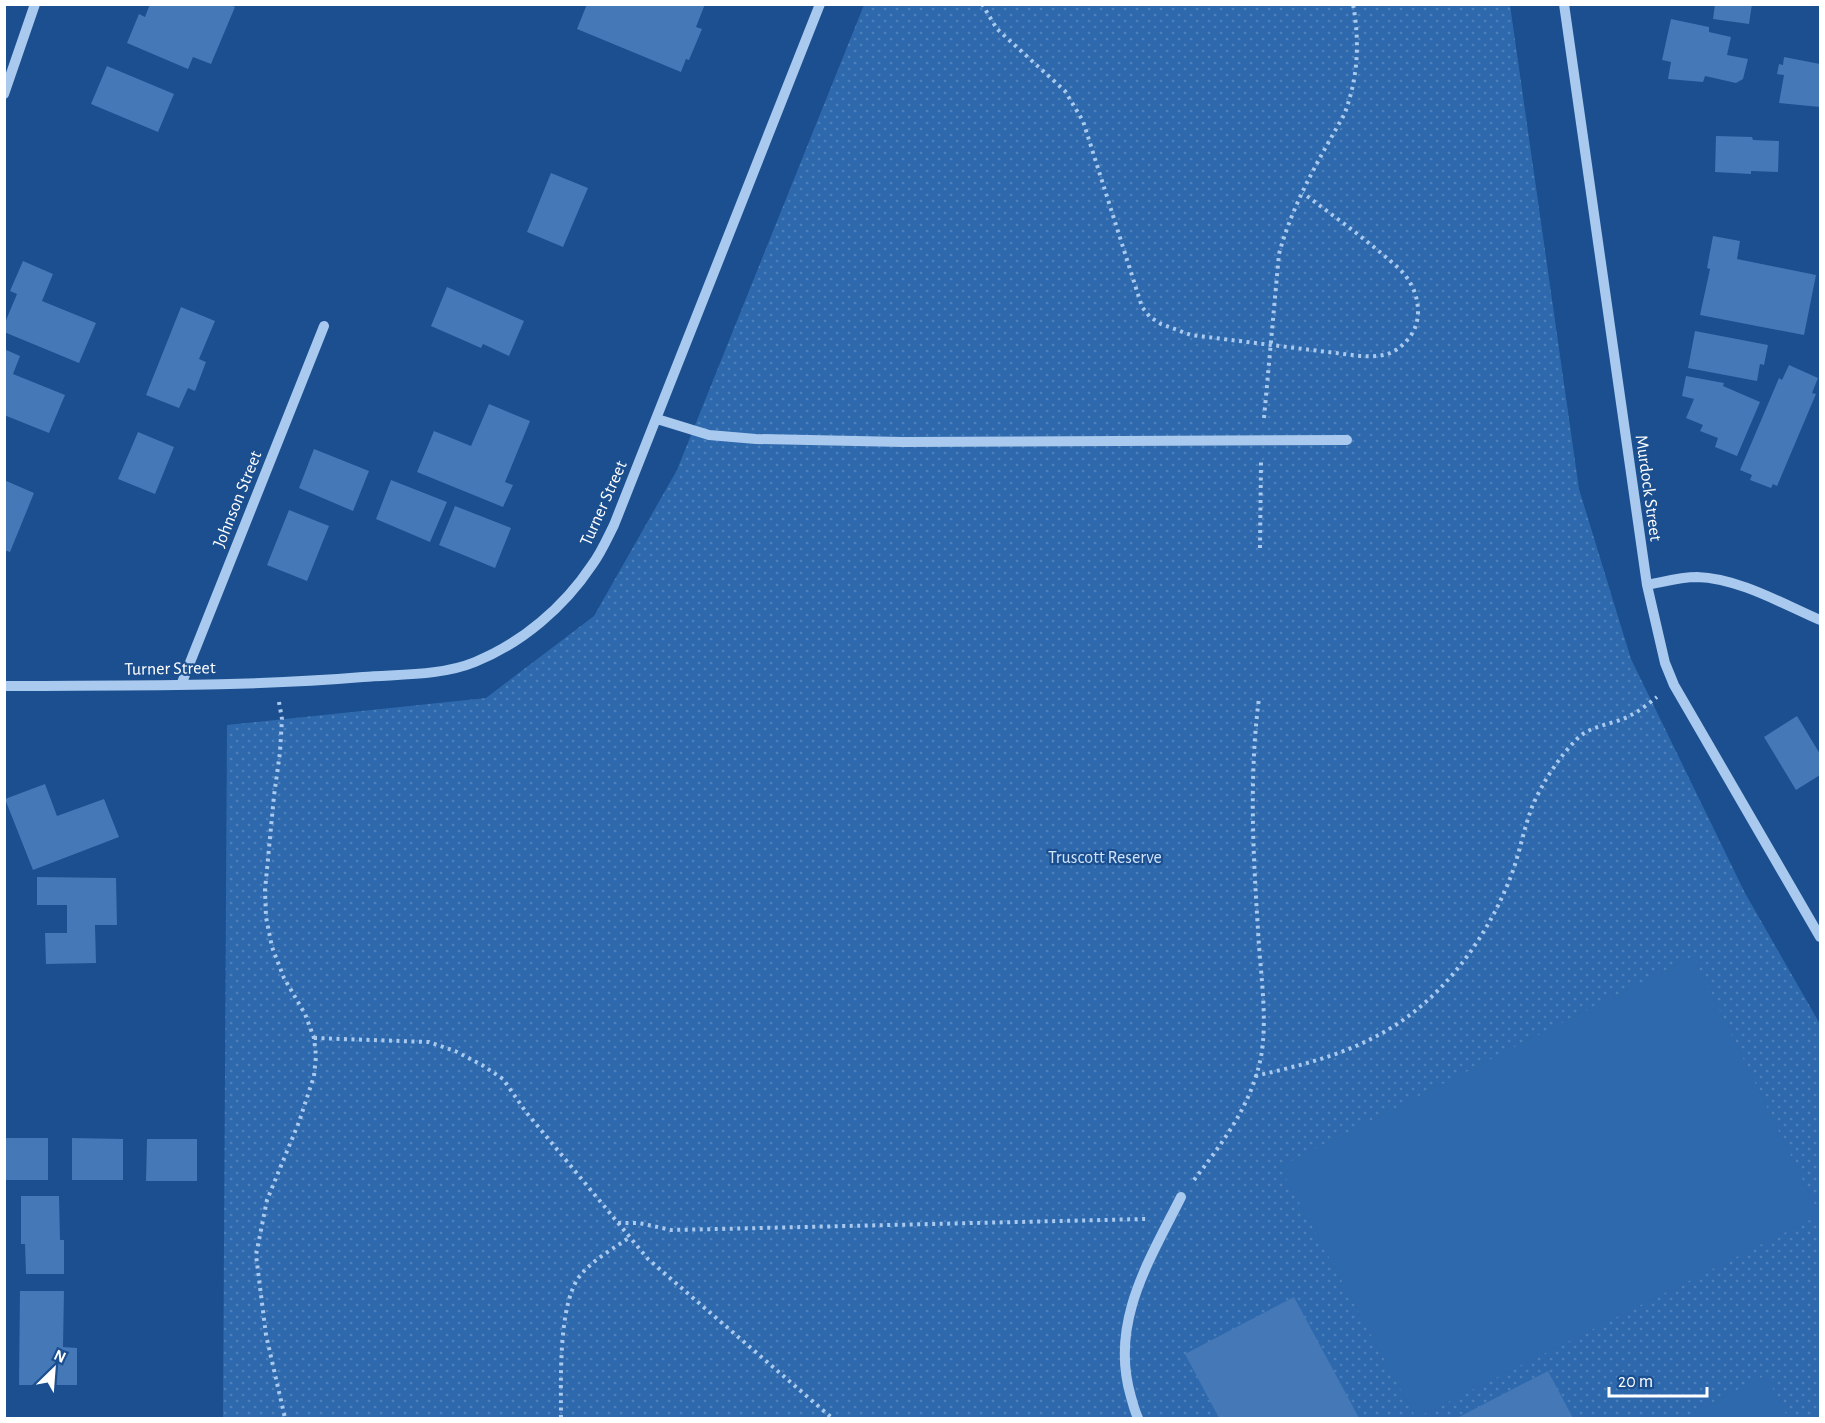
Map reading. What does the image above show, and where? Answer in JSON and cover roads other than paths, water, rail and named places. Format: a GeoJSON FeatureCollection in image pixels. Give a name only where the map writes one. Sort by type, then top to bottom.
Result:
{"type":"FeatureCollection","features":[{"type":"Feature","properties":{"kind":"street"},"geometry":{"type":"LineString","coordinates":[[4,94],[35,4]]}},
{"type":"Feature","properties":{"kind":"street","name":"Turner Street"},"geometry":{"type":"LineString","coordinates":[[4,686],[276,682],[434,671],[474,663],[505,648],[538,626],[592,565],[614,525],[820,4]]}},
{"type":"Feature","properties":{"kind":"street","name":"Murdock Street"},"geometry":{"type":"LineString","coordinates":[[1564,4],[1647,585],[1665,663],[1674,685],[1821,937]]}},
{"type":"Feature","properties":{"kind":"street","name":"Johnson Street"},"geometry":{"type":"LineString","coordinates":[[181,685],[324,326]]}},
{"type":"Feature","properties":{"kind":"street"},"geometry":{"type":"LineString","coordinates":[[657,418],[709,435],[756,439],[903,442],[1347,440]]}},
{"type":"Feature","properties":{"kind":"street"},"geometry":{"type":"LineString","coordinates":[[1647,585],[1690,578],[1717,579],[1736,584],[1821,620]]}},
{"type":"Feature","properties":{"kind":"street"},"geometry":{"type":"LineString","coordinates":[[1138,1419],[1126,1381],[1124,1345],[1129,1312],[1140,1280],[1181,1197]]}},
{"type":"Feature","properties":{"kind":"park label","name":"Truscott Reserve"},"geometry":{"type":"Point","coordinates":[1105,857]}}]}
